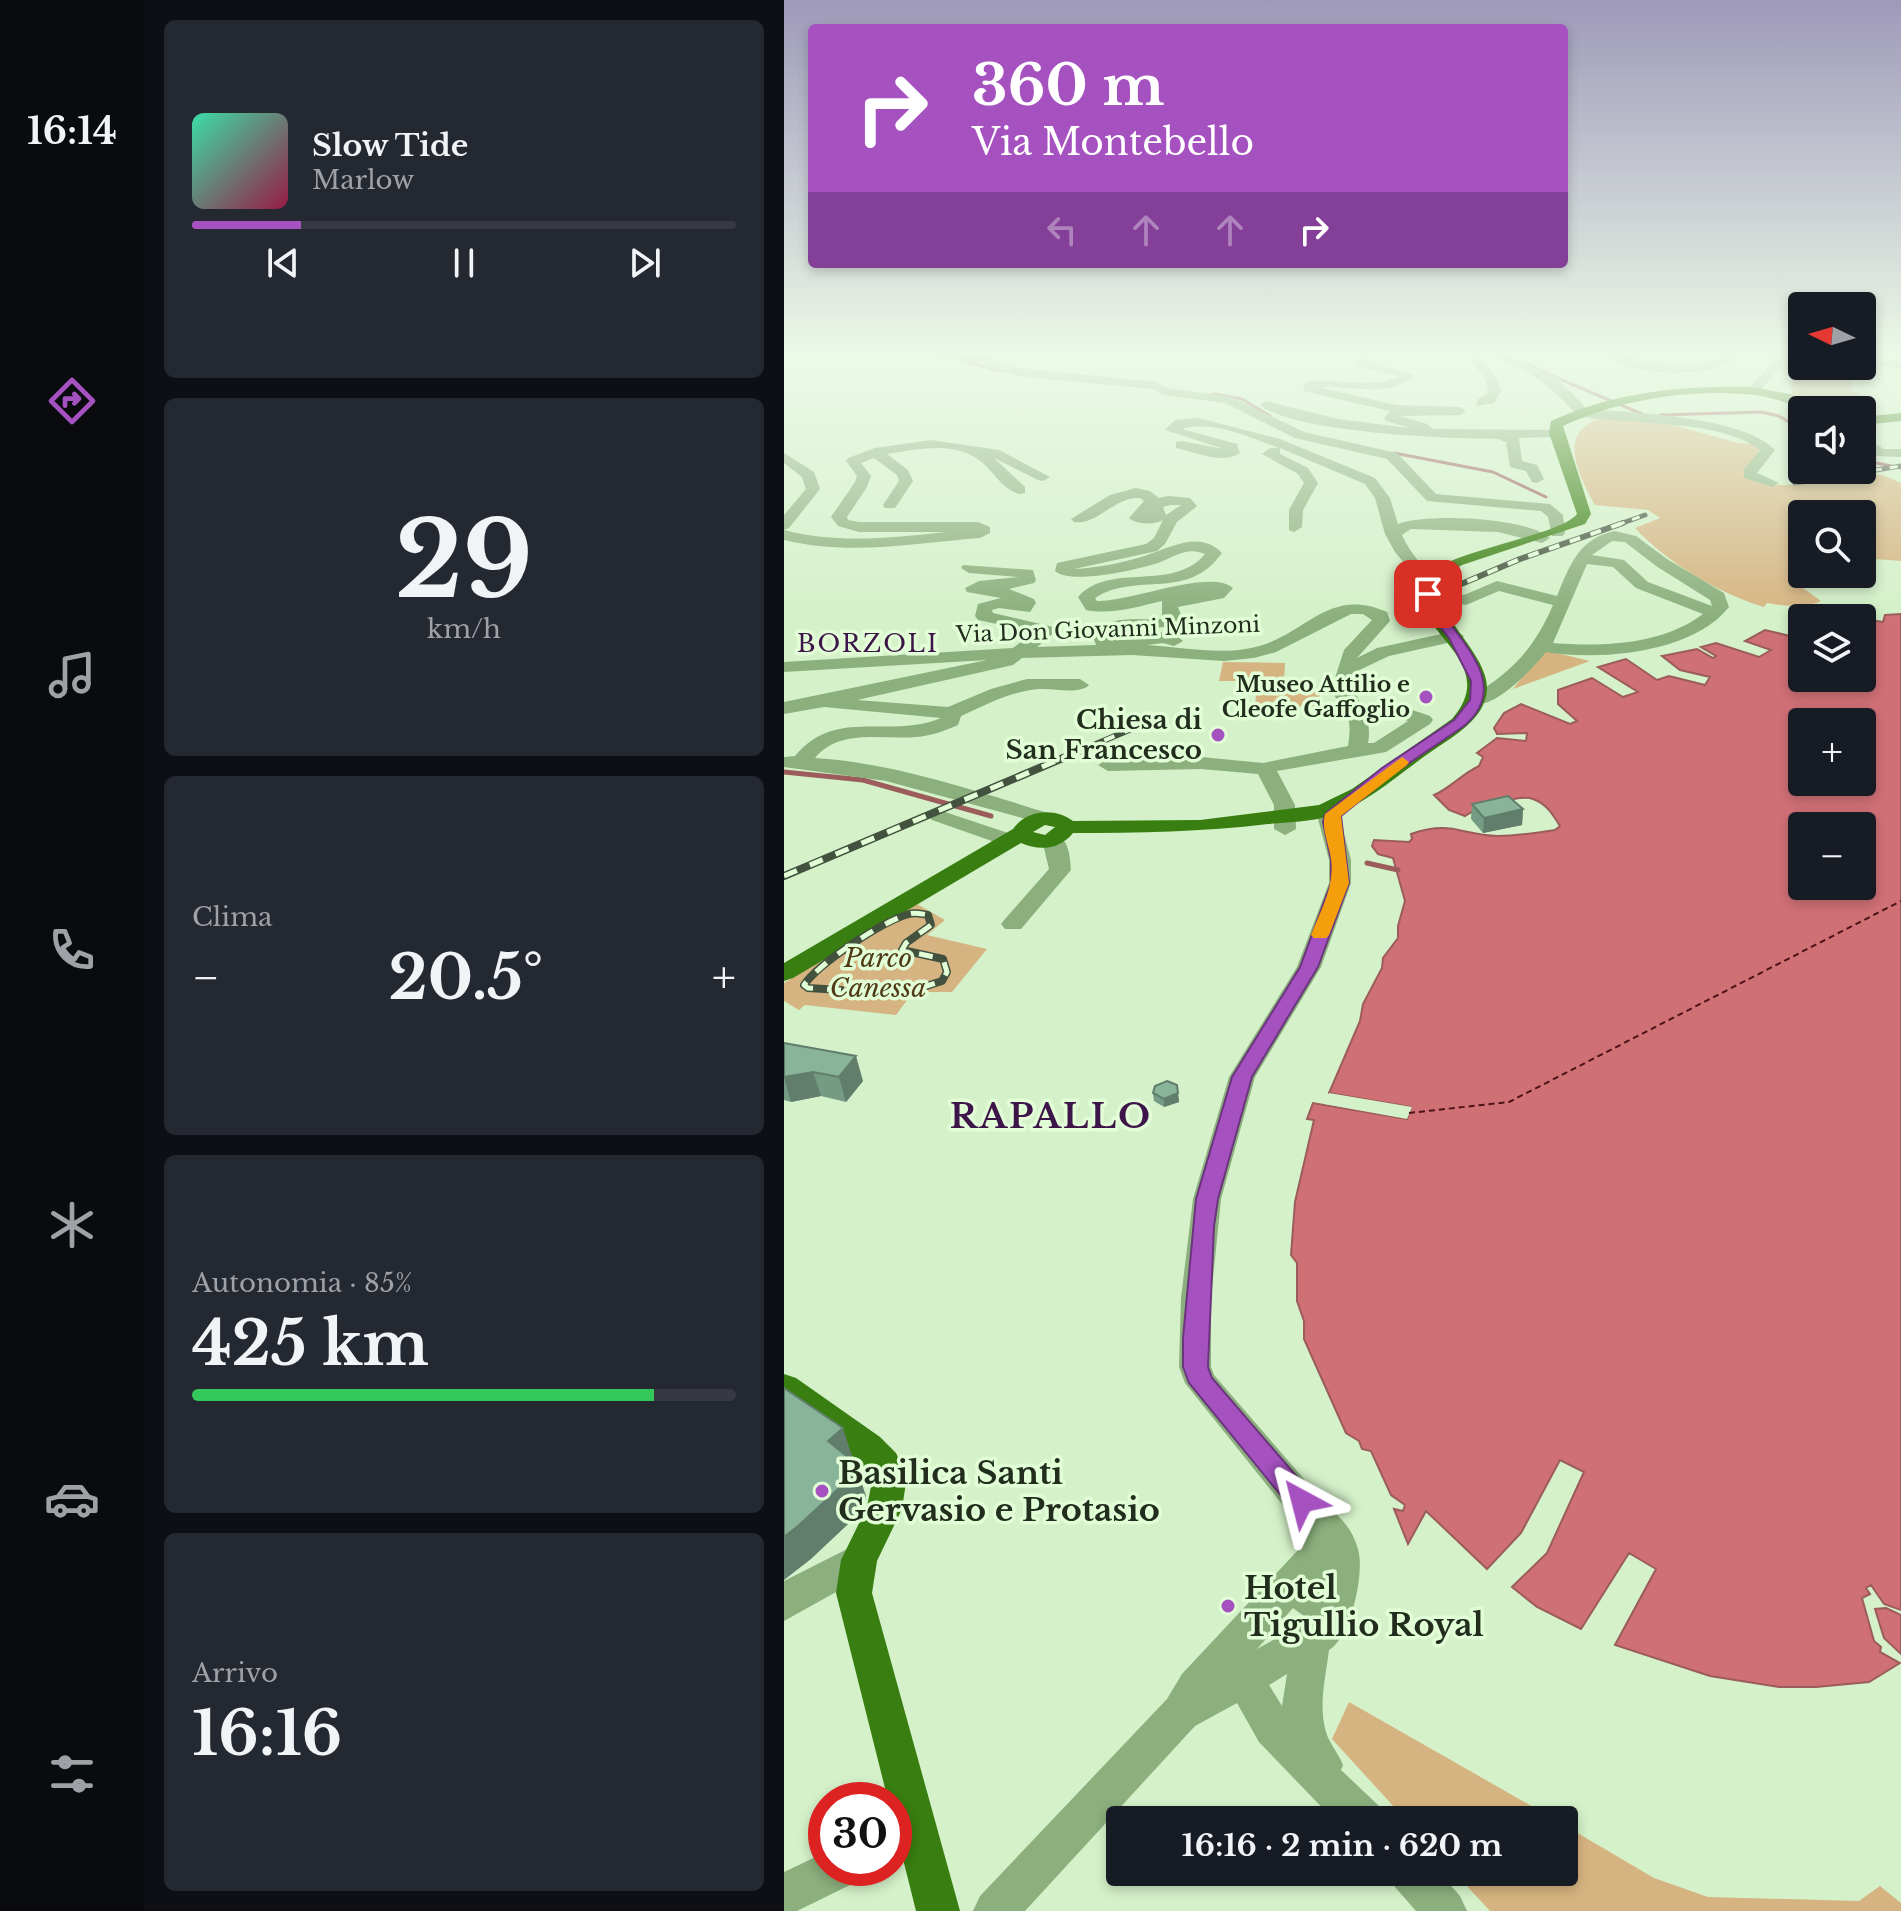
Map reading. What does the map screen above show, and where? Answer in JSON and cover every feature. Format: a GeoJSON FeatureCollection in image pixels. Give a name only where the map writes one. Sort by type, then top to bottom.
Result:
{"type":"FeatureCollection","features":[{"type":"Feature","properties":{"kind":"main road"},"geometry":{"type":"LineString","coordinates":[[784,973],[1030,838],[1287,823],[1333,812],[1474,707],[1478,681],[1455,636],[1435,612],[1427,587],[1455,561],[1549,535],[1580,521],[1584,514],[1559,441]]}},
{"type":"Feature","properties":{"kind":"main road"},"geometry":{"type":"LineString","coordinates":[[1030,838],[1030,822],[1044,818]]}},
{"type":"Feature","properties":{"kind":"main road"},"geometry":{"type":"LineString","coordinates":[[784,1388],[868,1448],[884,1464],[890,1476],[884,1509],[859,1560],[854,1593],[874,1662],[895,1782]]}},
{"type":"Feature","properties":{"kind":"main road"},"geometry":{"type":"LineString","coordinates":[[912,1854],[938,1911]]}},
{"type":"Feature","properties":{"kind":"street"},"geometry":{"type":"LineString","coordinates":[[1181,445],[1214,453],[1233,453],[1232,447],[1211,441]]}},
{"type":"Feature","properties":{"kind":"street"},"geometry":{"type":"LineString","coordinates":[[1264,441],[1322,459],[1378,487],[1393,534],[1427,587],[1466,600],[1497,586],[1562,602]]}},
{"type":"Feature","properties":{"kind":"street"},"geometry":{"type":"LineString","coordinates":[[1324,441],[1398,459],[1432,498],[1545,507],[1555,515],[1549,535],[1517,529],[1407,525],[1393,534]]}},
{"type":"Feature","properties":{"kind":"street"},"geometry":{"type":"LineString","coordinates":[[1513,441],[1515,464],[1532,468],[1537,479]]}},
{"type":"Feature","properties":{"kind":"street"},"geometry":{"type":"LineString","coordinates":[[1759,441],[1768,450],[1749,475],[1772,483]]}},
{"type":"Feature","properties":{"kind":"street"},"geometry":{"type":"LineString","coordinates":[[784,457],[809,475],[813,489],[785,524],[819,542],[858,542],[980,533],[985,530],[978,527],[859,527],[843,523],[839,517],[862,487],[864,476],[853,461],[875,452],[937,444],[978,453],[994,453],[1043,477]]}},
{"type":"Feature","properties":{"kind":"street"},"geometry":{"type":"LineString","coordinates":[[1876,450],[1881,453],[1901,453]]}},
{"type":"Feature","properties":{"kind":"street"},"geometry":{"type":"LineString","coordinates":[[1294,527],[1296,510],[1310,479],[1303,471],[1270,452],[1282,451],[1325,475],[1339,475],[1339,472],[1314,461],[1322,459]]}},
{"type":"Feature","properties":{"kind":"street"},"geometry":{"type":"LineString","coordinates":[[875,452],[903,473],[906,481],[890,505]]}},
{"type":"Feature","properties":{"kind":"street"},"geometry":{"type":"LineString","coordinates":[[978,453],[995,466],[1011,486],[1020,490]]}},
{"type":"Feature","properties":{"kind":"street"},"geometry":{"type":"LineString","coordinates":[[1079,519],[1109,500],[1131,494],[1146,495],[1153,500],[1139,514],[1137,518],[1141,520],[1156,519],[1159,515],[1155,505],[1161,502],[1185,501],[1190,506],[1171,519],[1160,541],[1151,548],[1063,566],[1063,571],[1082,573],[1153,559],[1191,545],[1214,553],[1210,562],[1186,574],[1100,589],[1086,597],[1092,606],[1110,607],[1171,596],[1205,585],[1225,588],[1218,594],[1168,604],[1172,615],[1169,622],[1151,627],[1125,625],[1101,634],[1101,641],[1116,647],[1161,637],[1176,647]]}},
{"type":"Feature","properties":{"kind":"street"},"geometry":{"type":"LineString","coordinates":[[1474,707],[1522,668],[1541,646],[1581,559],[1588,547],[1596,542],[1616,537],[1630,538],[1716,605]]}},
{"type":"Feature","properties":{"kind":"street"},"geometry":{"type":"LineString","coordinates":[[1581,559],[1618,563],[1642,585],[1716,605]]}},
{"type":"Feature","properties":{"kind":"street"},"geometry":{"type":"LineString","coordinates":[[784,708],[1007,661],[1047,631],[984,616],[984,608],[992,603],[1004,602],[1024,608],[1028,603],[999,591],[973,588],[981,584],[1019,584],[1028,580],[1027,573],[969,568]]}},
{"type":"Feature","properties":{"kind":"street"},"geometry":{"type":"LineString","coordinates":[[1541,646],[1569,650],[1669,639],[1700,624],[1716,605]]}},
{"type":"Feature","properties":{"kind":"street","name":"Via Don Giovanni Minzoni"},"geometry":{"type":"LineString","coordinates":[[784,667],[1176,647],[1240,654],[1268,650],[1344,608],[1371,610],[1381,616],[1381,621],[1353,645],[1339,681]]}},
{"type":"Feature","properties":{"kind":"street"},"geometry":{"type":"LineString","coordinates":[[1358,750],[1361,728],[1357,712],[1339,681],[1383,652],[1455,636]]}},
{"type":"Feature","properties":{"kind":"street"},"geometry":{"type":"LineString","coordinates":[[827,701],[949,714],[993,694],[1027,684],[1044,681],[1080,685]]}},
{"type":"Feature","properties":{"kind":"street"},"geometry":{"type":"LineString","coordinates":[[1108,765],[1201,763],[1266,769],[1275,764],[1379,748],[1423,720],[1385,707]]}},
{"type":"Feature","properties":{"kind":"street"},"geometry":{"type":"LineString","coordinates":[[792,762],[824,739],[842,735],[926,731],[951,721],[949,714]]}},
{"type":"Feature","properties":{"kind":"street"},"geometry":{"type":"LineString","coordinates":[[792,762],[880,774],[1044,818]]}},
{"type":"Feature","properties":{"kind":"street"},"geometry":{"type":"LineString","coordinates":[[1266,769],[1286,804],[1287,823]]}},
{"type":"Feature","properties":{"kind":"street"},"geometry":{"type":"LineString","coordinates":[[1333,812],[1340,883],[1309,967],[1242,1077],[1207,1199],[1196,1298],[1195,1367],[1201,1383],[1316,1519],[1330,1528],[1339,1541],[1341,1582],[1322,1628],[1302,1707],[1307,1741],[1351,1806]]}},
{"type":"Feature","properties":{"kind":"street"},"geometry":{"type":"LineString","coordinates":[[939,816],[1030,838],[1059,855],[1060,870],[1013,924]]}},
{"type":"Feature","properties":{"kind":"street"},"geometry":{"type":"LineString","coordinates":[[995,1911],[1181,1713],[1196,1688],[1291,1584],[1316,1552],[1316,1519]]}},
{"type":"Feature","properties":{"kind":"street"},"geometry":{"type":"LineString","coordinates":[[784,1603],[803,1589],[859,1560]]}},
{"type":"Feature","properties":{"kind":"street"},"geometry":{"type":"LineString","coordinates":[[1291,1584],[1322,1628]]}},
{"type":"Feature","properties":{"kind":"street"},"geometry":{"type":"LineString","coordinates":[[1181,1713],[1245,1679],[1322,1628]]}},
{"type":"Feature","properties":{"kind":"street"},"geometry":{"type":"LineString","coordinates":[[1246,1635],[1245,1679],[1260,1709],[1312,1770],[1350,1806]]}},
{"type":"Feature","properties":{"kind":"street"},"geometry":{"type":"LineString","coordinates":[[784,1895],[808,1883]]}},
{"type":"Feature","properties":{"kind":"street"},"geometry":{"type":"LineString","coordinates":[[1423,1886],[1445,1911]]}},
{"type":"Feature","properties":{"kind":"green space"},"geometry":{"type":"Polygon","coordinates":[[[1576,441],[1731,441],[1758,444],[1760,449],[1743,475],[1760,482],[1776,485],[1876,484],[1876,475],[1887,477],[1901,483],[1901,561],[1876,559],[1876,500],[1788,500],[1788,588],[1803,588],[1821,601],[1788,606],[1767,603],[1764,607],[1730,594],[1662,553],[1635,528],[1660,518],[1648,510],[1595,505],[1576,458],[1576,441]]]}},
{"type":"Feature","properties":{"kind":"green space"},"geometry":{"type":"Polygon","coordinates":[[[1542,652],[1590,661],[1513,689],[1542,652]]]}},
{"type":"Feature","properties":{"kind":"green space"},"geometry":{"type":"Polygon","coordinates":[[[1223,662],[1285,663],[1284,681],[1219,681],[1223,662]]]}},
{"type":"Feature","properties":{"kind":"green space"},"geometry":{"type":"Polygon","coordinates":[[[1257,683],[1310,684],[1320,689],[1320,707],[1255,706],[1257,683]]]}},
{"type":"Feature","properties":{"kind":"green space","name":"Parco Canessa"},"geometry":{"type":"Polygon","coordinates":[[[917,904],[945,920],[927,935],[987,949],[952,992],[913,992],[896,1015],[805,1005],[799,1010],[784,1001],[784,983],[917,904]]]}},
{"type":"Feature","properties":{"kind":"green space"},"geometry":{"type":"Polygon","coordinates":[[[1349,1702],[1531,1806],[1393,1806],[1332,1739],[1349,1702]]]}},
{"type":"Feature","properties":{"kind":"green space"},"geometry":{"type":"Polygon","coordinates":[[[1578,1833],[1654,1878],[1708,1897],[1859,1901],[1880,1886],[1901,1903],[1901,1911],[1490,1911],[1467,1886],[1578,1886],[1578,1833]]]}},
{"type":"Feature","properties":{"kind":"shaded area"},"geometry":{"type":"Polygon","coordinates":[[[1901,614],[1901,1610],[1884,1604],[1871,1585],[1866,1588],[1870,1594],[1862,1598],[1874,1641],[1881,1647],[1880,1652],[1900,1663],[1869,1682],[1779,1687],[1710,1676],[1615,1645],[1656,1569],[1629,1553],[1581,1629],[1537,1607],[1512,1587],[1547,1553],[1584,1472],[1560,1460],[1521,1533],[1487,1569],[1426,1511],[1408,1544],[1394,1509],[1403,1511],[1405,1505],[1391,1495],[1371,1451],[1362,1449],[1359,1441],[1346,1433],[1304,1339],[1304,1321],[1297,1301],[1297,1263],[1291,1255],[1295,1202],[1314,1120],[1307,1119],[1313,1103],[1407,1119],[1411,1107],[1329,1093],[1360,1021],[1363,1004],[1382,968],[1383,958],[1398,938],[1405,901],[1393,858],[1378,854],[1372,846],[1374,840],[1409,842],[1411,834],[1437,828],[1498,836],[1555,830],[1560,826],[1552,814],[1533,799],[1518,798],[1498,803],[1465,816],[1449,810],[1434,795],[1479,766],[1483,757],[1477,753],[1497,738],[1526,741],[1527,733],[1497,734],[1494,728],[1504,713],[1521,704],[1570,724],[1577,721],[1558,704],[1558,690],[1592,678],[1623,697],[1638,692],[1598,667],[1626,659],[1657,680],[1669,676],[1705,685],[1710,677],[1680,670],[1662,656],[1697,649],[1713,658],[1716,656],[1701,647],[1716,643],[1759,657],[1771,650],[1745,641],[1765,630],[1788,636],[1788,692],[1876,692],[1876,621],[1883,622],[1885,615],[1901,614]]]}},
{"type":"Feature","properties":{"kind":"shaded area"},"geometry":{"type":"Polygon","coordinates":[[[1886,1608],[1901,1615],[1901,1654],[1884,1638],[1875,1609],[1886,1608]]]}},
{"type":"Feature","properties":{"kind":"pier"},"geometry":{"type":"Polygon","coordinates":[[[1329,1093],[1412,1107],[1407,1119],[1324,1104],[1326,1100],[1405,1114],[1406,1110],[1327,1097],[1329,1093]]]}},
{"type":"Feature","properties":{"kind":"building"},"geometry":{"type":"Polygon","coordinates":[[[1508,796],[1523,809],[1484,818],[1472,804],[1508,796]]]}},
{"type":"Feature","properties":{"kind":"building"},"geometry":{"type":"Polygon","coordinates":[[[784,1043],[856,1056],[839,1077],[813,1072],[784,1077],[784,1043]]]}},
{"type":"Feature","properties":{"kind":"building"},"geometry":{"type":"Polygon","coordinates":[[[1167,1081],[1177,1085],[1178,1093],[1164,1099],[1153,1093],[1155,1086],[1167,1081]]]}},
{"type":"Feature","properties":{"kind":"building"},"geometry":{"type":"Polygon","coordinates":[[[784,1388],[843,1428],[828,1441],[855,1463],[850,1478],[784,1537],[784,1388]]]}},
{"type":"Feature","properties":{"kind":"waterway"},"geometry":{"type":"LineString","coordinates":[[1394,453],[1493,472],[1546,497]]}},
{"type":"Feature","properties":{"kind":"waterway"},"geometry":{"type":"LineString","coordinates":[[1876,463],[1901,468]]}},
{"type":"Feature","properties":{"kind":"waterway"},"geometry":{"type":"LineString","coordinates":[[784,772],[863,780],[991,816]]}},
{"type":"Feature","properties":{"kind":"waterway"},"geometry":{"type":"LineString","coordinates":[[1367,863],[1398,870]]}},
{"type":"Feature","properties":{"kind":"ferry route"},"geometry":{"type":"LineString","coordinates":[[1409,1113],[1509,1102],[1901,901]]}},
{"type":"Feature","properties":{"kind":"railway"},"geometry":{"type":"LineString","coordinates":[[1876,470],[1901,466]]}},
{"type":"Feature","properties":{"kind":"railway"},"geometry":{"type":"LineString","coordinates":[[1617,525],[1645,515]]}},
{"type":"Feature","properties":{"kind":"railway"},"geometry":{"type":"LineString","coordinates":[[1447,590],[1520,559],[1623,523]]}},
{"type":"Feature","properties":{"kind":"railway"},"geometry":{"type":"LineString","coordinates":[[1084,749],[1160,717]]}},
{"type":"Feature","properties":{"kind":"railway"},"geometry":{"type":"LineString","coordinates":[[784,876],[1089,747]]}},
{"type":"Feature","properties":{"kind":"railway"},"geometry":{"type":"LineString","coordinates":[[841,990],[808,988],[804,985],[837,955],[884,925],[911,913],[928,915],[931,925],[906,943],[902,950],[943,959],[947,972],[942,981],[914,990],[853,990]]}},
{"type":"Feature","properties":{"kind":"slow traffic"},"geometry":{"type":"LineString","coordinates":[[1320,935],[1340,883],[1340,860],[1331,822],[1333,814],[1346,801],[1402,762]]}},
{"type":"Feature","properties":{"kind":"place","name":"Museo Attilio e Cleofe Gaffoglio"},"geometry":{"type":"Point","coordinates":[1426,697]}},
{"type":"Feature","properties":{"kind":"place","name":"Chiesa di San Francesco"},"geometry":{"type":"Point","coordinates":[1218,735]}},
{"type":"Feature","properties":{"kind":"place","name":"Basilica Santi Gervasio e Protasio"},"geometry":{"type":"Point","coordinates":[822,1491]}},
{"type":"Feature","properties":{"kind":"place","name":"Hotel Tigullio Royal"},"geometry":{"type":"Point","coordinates":[1228,1606]}},
{"type":"Feature","properties":{"kind":"district","name":"BORZOLI"},"geometry":{"type":"Point","coordinates":[868,644]}},
{"type":"Feature","properties":{"kind":"district","name":"RAPALLO"},"geometry":{"type":"Point","coordinates":[1051,1116]}},
{"type":"Feature","properties":{"kind":"route"},"geometry":{"type":"LineString","coordinates":[[1302,1501],[1201,1383],[1195,1367],[1196,1298],[1202,1226],[1242,1077],[1309,967],[1340,883],[1340,860],[1331,822],[1333,814],[1346,801],[1459,723],[1478,700],[1478,681],[1455,636],[1435,612],[1428,594]]}}]}
